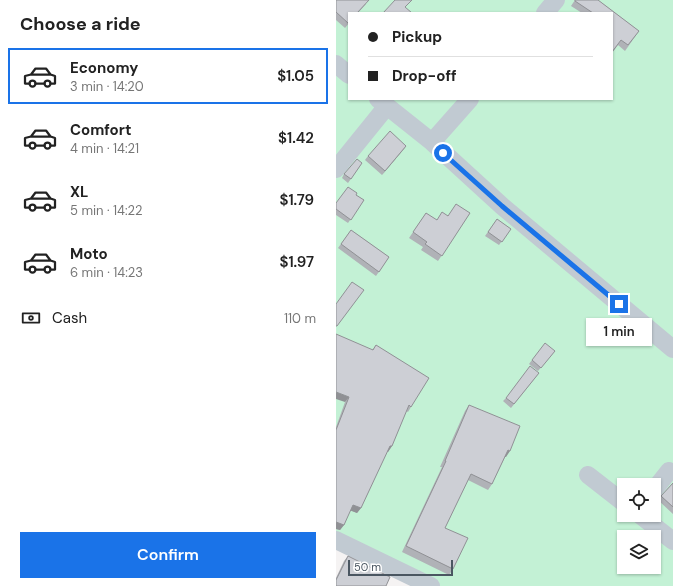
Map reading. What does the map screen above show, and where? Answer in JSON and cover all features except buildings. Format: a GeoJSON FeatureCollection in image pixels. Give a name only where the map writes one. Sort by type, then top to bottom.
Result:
{"type":"FeatureCollection","features":[{"type":"Feature","properties":{"kind":"street"},"geometry":{"type":"LineString","coordinates":[[546,12],[556,0]]}},
{"type":"Feature","properties":{"kind":"street"},"geometry":{"type":"LineString","coordinates":[[336,64],[348,74]]}},
{"type":"Feature","properties":{"kind":"street"},"geometry":{"type":"LineString","coordinates":[[432,142],[469,100]]}},
{"type":"Feature","properties":{"kind":"street"},"geometry":{"type":"LineString","coordinates":[[336,169],[383,102],[432,142],[502,206],[673,349]]}},
{"type":"Feature","properties":{"kind":"street"},"geometry":{"type":"LineString","coordinates":[[661,481],[669,471]]}},
{"type":"Feature","properties":{"kind":"street"},"geometry":{"type":"LineString","coordinates":[[588,475],[617,498]]}},
{"type":"Feature","properties":{"kind":"street"},"geometry":{"type":"LineString","coordinates":[[649,522],[673,541]]}},
{"type":"Feature","properties":{"kind":"street"},"geometry":{"type":"LineString","coordinates":[[336,540],[431,586]]}},
{"type":"Feature","properties":{"kind":"green space"},"geometry":{"type":"Polygon","coordinates":[[[336,0],[673,0],[673,586],[430,586],[336,543],[336,0]]]}},
{"type":"Feature","properties":{"kind":"route"},"geometry":{"type":"LineString","coordinates":[[443,153],[502,206],[619,304]]}}]}
